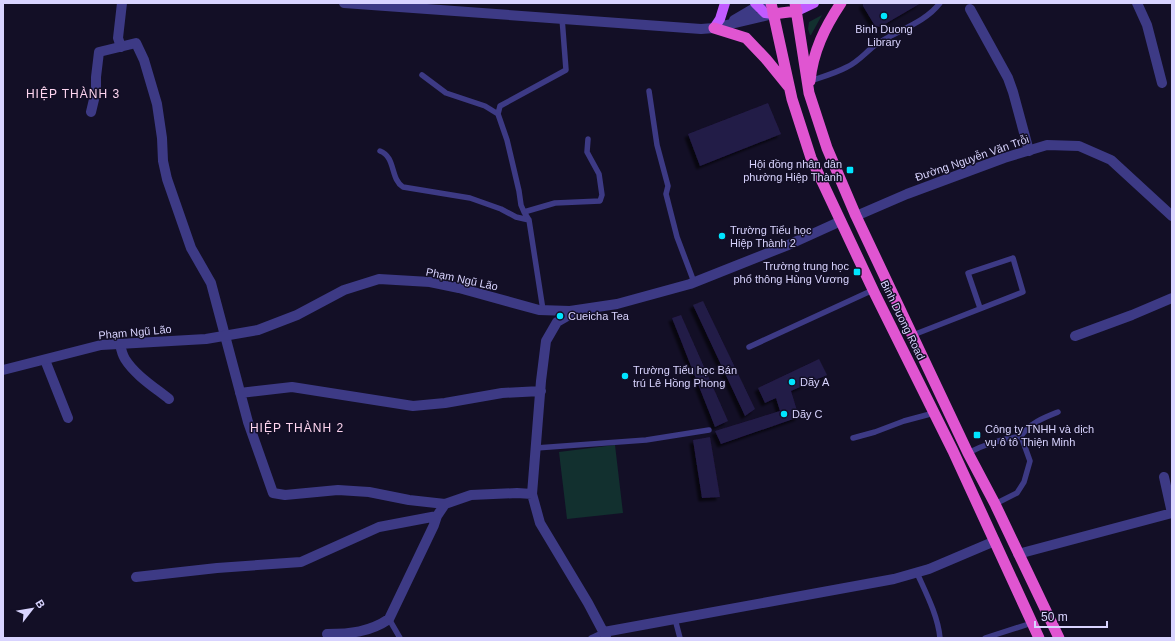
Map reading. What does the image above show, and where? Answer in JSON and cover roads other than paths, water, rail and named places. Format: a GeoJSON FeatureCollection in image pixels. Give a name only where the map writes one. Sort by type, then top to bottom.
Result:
{"type":"FeatureCollection","features":[{"type":"Feature","properties":{"kind":"highway","name":"Binh Duong Road"},"geometry":{"type":"LineString","coordinates":[[771,3],[790,89],[811,158],[873,290],[995,541],[1039,638]]}},
{"type":"Feature","properties":{"kind":"highway"},"geometry":{"type":"LineString","coordinates":[[809,93],[811,70],[818,47],[829,20],[841,3]]}},
{"type":"Feature","properties":{"kind":"highway"},"geometry":{"type":"LineString","coordinates":[[773,14],[796,7]]}},
{"type":"Feature","properties":{"kind":"highway","name":"Binh Duong Road"},"geometry":{"type":"LineString","coordinates":[[796,7],[809,93],[827,148],[856,216],[968,453],[995,504],[1059,638]]}},
{"type":"Feature","properties":{"kind":"highway"},"geometry":{"type":"LineString","coordinates":[[714,28],[746,38],[766,59],[790,89]]}},
{"type":"Feature","properties":{"kind":"main road"},"geometry":{"type":"LineString","coordinates":[[714,28],[720,19],[725,3]]}},
{"type":"Feature","properties":{"kind":"main road"},"geometry":{"type":"LineString","coordinates":[[796,7],[814,3]]}},
{"type":"Feature","properties":{"kind":"main road"},"geometry":{"type":"LineString","coordinates":[[759,4],[765,13],[773,14]]}},
{"type":"Feature","properties":{"kind":"street"},"geometry":{"type":"LineString","coordinates":[[122,3],[118,38],[122,47]]}},
{"type":"Feature","properties":{"kind":"street"},"geometry":{"type":"LineString","coordinates":[[344,3],[701,29],[714,28],[773,14]]}},
{"type":"Feature","properties":{"kind":"street"},"geometry":{"type":"LineString","coordinates":[[1137,3],[1147,25],[1162,83]]}},
{"type":"Feature","properties":{"kind":"street"},"geometry":{"type":"LineString","coordinates":[[714,28],[732,21],[759,4]]}},
{"type":"Feature","properties":{"kind":"street"},"geometry":{"type":"LineString","coordinates":[[970,9],[1008,78],[1029,150]]}},
{"type":"Feature","properties":{"kind":"street"},"geometry":{"type":"LineString","coordinates":[[91,112],[96,91],[99,52],[136,43],[144,60],[157,104],[167,179],[191,248],[211,283],[248,422],[273,493],[285,495],[338,490],[369,492],[410,500],[445,504],[472,495],[517,493],[532,494]]}},
{"type":"Feature","properties":{"kind":"street","name":"Đường Nguyễn Văn Trỗi"},"geometry":{"type":"LineString","coordinates":[[856,216],[907,194],[1004,158],[1047,145],[1079,146],[1111,160],[1172,216]]}},
{"type":"Feature","properties":{"kind":"street","name":"Phạm Ngũ Lão"},"geometry":{"type":"LineString","coordinates":[[3,370],[101,345],[206,338],[258,330],[297,315],[344,290],[380,279],[430,282],[544,310],[570,311],[617,304],[694,282],[788,245],[841,221]]}},
{"type":"Feature","properties":{"kind":"street"},"geometry":{"type":"LineString","coordinates":[[1075,336],[1172,298]]}},
{"type":"Feature","properties":{"kind":"street"},"geometry":{"type":"LineString","coordinates":[[578,310],[558,322],[546,341],[532,494],[540,522],[588,603],[605,635],[675,619],[894,579],[929,569],[995,541]]}},
{"type":"Feature","properties":{"kind":"street"},"geometry":{"type":"LineString","coordinates":[[120,344],[122,354],[130,365],[169,399]]}},
{"type":"Feature","properties":{"kind":"street"},"geometry":{"type":"LineString","coordinates":[[45,360],[68,418]]}},
{"type":"Feature","properties":{"kind":"street"},"geometry":{"type":"LineString","coordinates":[[240,393],[292,387],[413,406],[445,403],[502,394],[541,391]]}},
{"type":"Feature","properties":{"kind":"street"},"geometry":{"type":"LineString","coordinates":[[1018,554],[1172,513],[1164,477]]}},
{"type":"Feature","properties":{"kind":"street"},"geometry":{"type":"LineString","coordinates":[[327,634],[343,634],[365,631],[389,619],[434,526],[437,516],[445,504]]}},
{"type":"Feature","properties":{"kind":"street"},"geometry":{"type":"LineString","coordinates":[[136,577],[217,568],[301,562],[379,527],[437,516]]}},
{"type":"Feature","properties":{"kind":"lane"},"geometry":{"type":"LineString","coordinates":[[810,81],[847,68],[874,46],[921,20],[940,3]]}},
{"type":"Feature","properties":{"kind":"lane"},"geometry":{"type":"LineString","coordinates":[[544,310],[530,220],[524,212],[521,204],[506,140],[498,114],[500,106],[566,70],[562,18]]}},
{"type":"Feature","properties":{"kind":"lane"},"geometry":{"type":"LineString","coordinates":[[422,75],[446,93],[485,106],[498,114]]}},
{"type":"Feature","properties":{"kind":"lane"},"geometry":{"type":"LineString","coordinates":[[649,91],[657,145],[668,186],[666,194],[677,237],[694,282]]}},
{"type":"Feature","properties":{"kind":"lane"},"geometry":{"type":"LineString","coordinates":[[524,212],[556,203],[600,201],[602,195],[599,174],[587,152],[588,139]]}},
{"type":"Feature","properties":{"kind":"lane"},"geometry":{"type":"LineString","coordinates":[[380,151],[388,157],[393,167],[396,181],[403,188],[470,198],[501,208],[516,217],[530,220]]}},
{"type":"Feature","properties":{"kind":"lane"},"geometry":{"type":"LineString","coordinates":[[913,335],[1023,292],[1013,258],[968,273],[980,308]]}},
{"type":"Feature","properties":{"kind":"lane"},"geometry":{"type":"LineString","coordinates":[[749,347],[873,290]]}},
{"type":"Feature","properties":{"kind":"lane"},"geometry":{"type":"LineString","coordinates":[[968,453],[1001,439],[1021,436],[1027,428],[1041,419],[1058,412]]}},
{"type":"Feature","properties":{"kind":"lane"},"geometry":{"type":"LineString","coordinates":[[853,438],[875,432],[904,421],[934,413]]}},
{"type":"Feature","properties":{"kind":"lane"},"geometry":{"type":"LineString","coordinates":[[536,448],[646,440],[709,430]]}},
{"type":"Feature","properties":{"kind":"lane"},"geometry":{"type":"LineString","coordinates":[[995,504],[1017,493],[1024,482],[1030,461],[1021,436]]}},
{"type":"Feature","properties":{"kind":"lane"},"geometry":{"type":"LineString","coordinates":[[917,572],[935,616],[940,638]]}},
{"type":"Feature","properties":{"kind":"lane"},"geometry":{"type":"LineString","coordinates":[[389,619],[400,638]]}},
{"type":"Feature","properties":{"kind":"lane"},"geometry":{"type":"LineString","coordinates":[[675,619],[680,638]]}},
{"type":"Feature","properties":{"kind":"lane"},"geometry":{"type":"LineString","coordinates":[[985,638],[1032,623]]}},
{"type":"Feature","properties":{"kind":"lane"},"geometry":{"type":"LineString","coordinates":[[591,638],[605,635]]}},
{"type":"Feature","properties":{"kind":"place","name":"Binh Duong Library"},"geometry":{"type":"Point","coordinates":[884,16]}},
{"type":"Feature","properties":{"kind":"place","name":"Hội đồng nhân dân phường Hiệp Thành"},"geometry":{"type":"Point","coordinates":[850,170]}},
{"type":"Feature","properties":{"kind":"place","name":"Trường Tiểu học Hiệp Thành 2"},"geometry":{"type":"Point","coordinates":[722,236]}},
{"type":"Feature","properties":{"kind":"place","name":"Trường trung học phổ thông Hùng Vương"},"geometry":{"type":"Point","coordinates":[857,272]}},
{"type":"Feature","properties":{"kind":"place","name":"Cueicha Tea"},"geometry":{"type":"Point","coordinates":[560,316]}},
{"type":"Feature","properties":{"kind":"place","name":"Trường Tiểu học Bán trú Lê Hồng Phong"},"geometry":{"type":"Point","coordinates":[625,376]}},
{"type":"Feature","properties":{"kind":"place","name":"Dãy A"},"geometry":{"type":"Point","coordinates":[792,382]}},
{"type":"Feature","properties":{"kind":"place","name":"Dãy C"},"geometry":{"type":"Point","coordinates":[784,414]}},
{"type":"Feature","properties":{"kind":"place","name":"Công ty TNHH và dịch vụ ô tô Thiện Minh"},"geometry":{"type":"Point","coordinates":[977,435]}},
{"type":"Feature","properties":{"kind":"district","name":"HIỆP THÀNH 3"},"geometry":{"type":"Point","coordinates":[73,94]}},
{"type":"Feature","properties":{"kind":"district","name":"HIỆP THÀNH 2"},"geometry":{"type":"Point","coordinates":[297,428]}}]}
